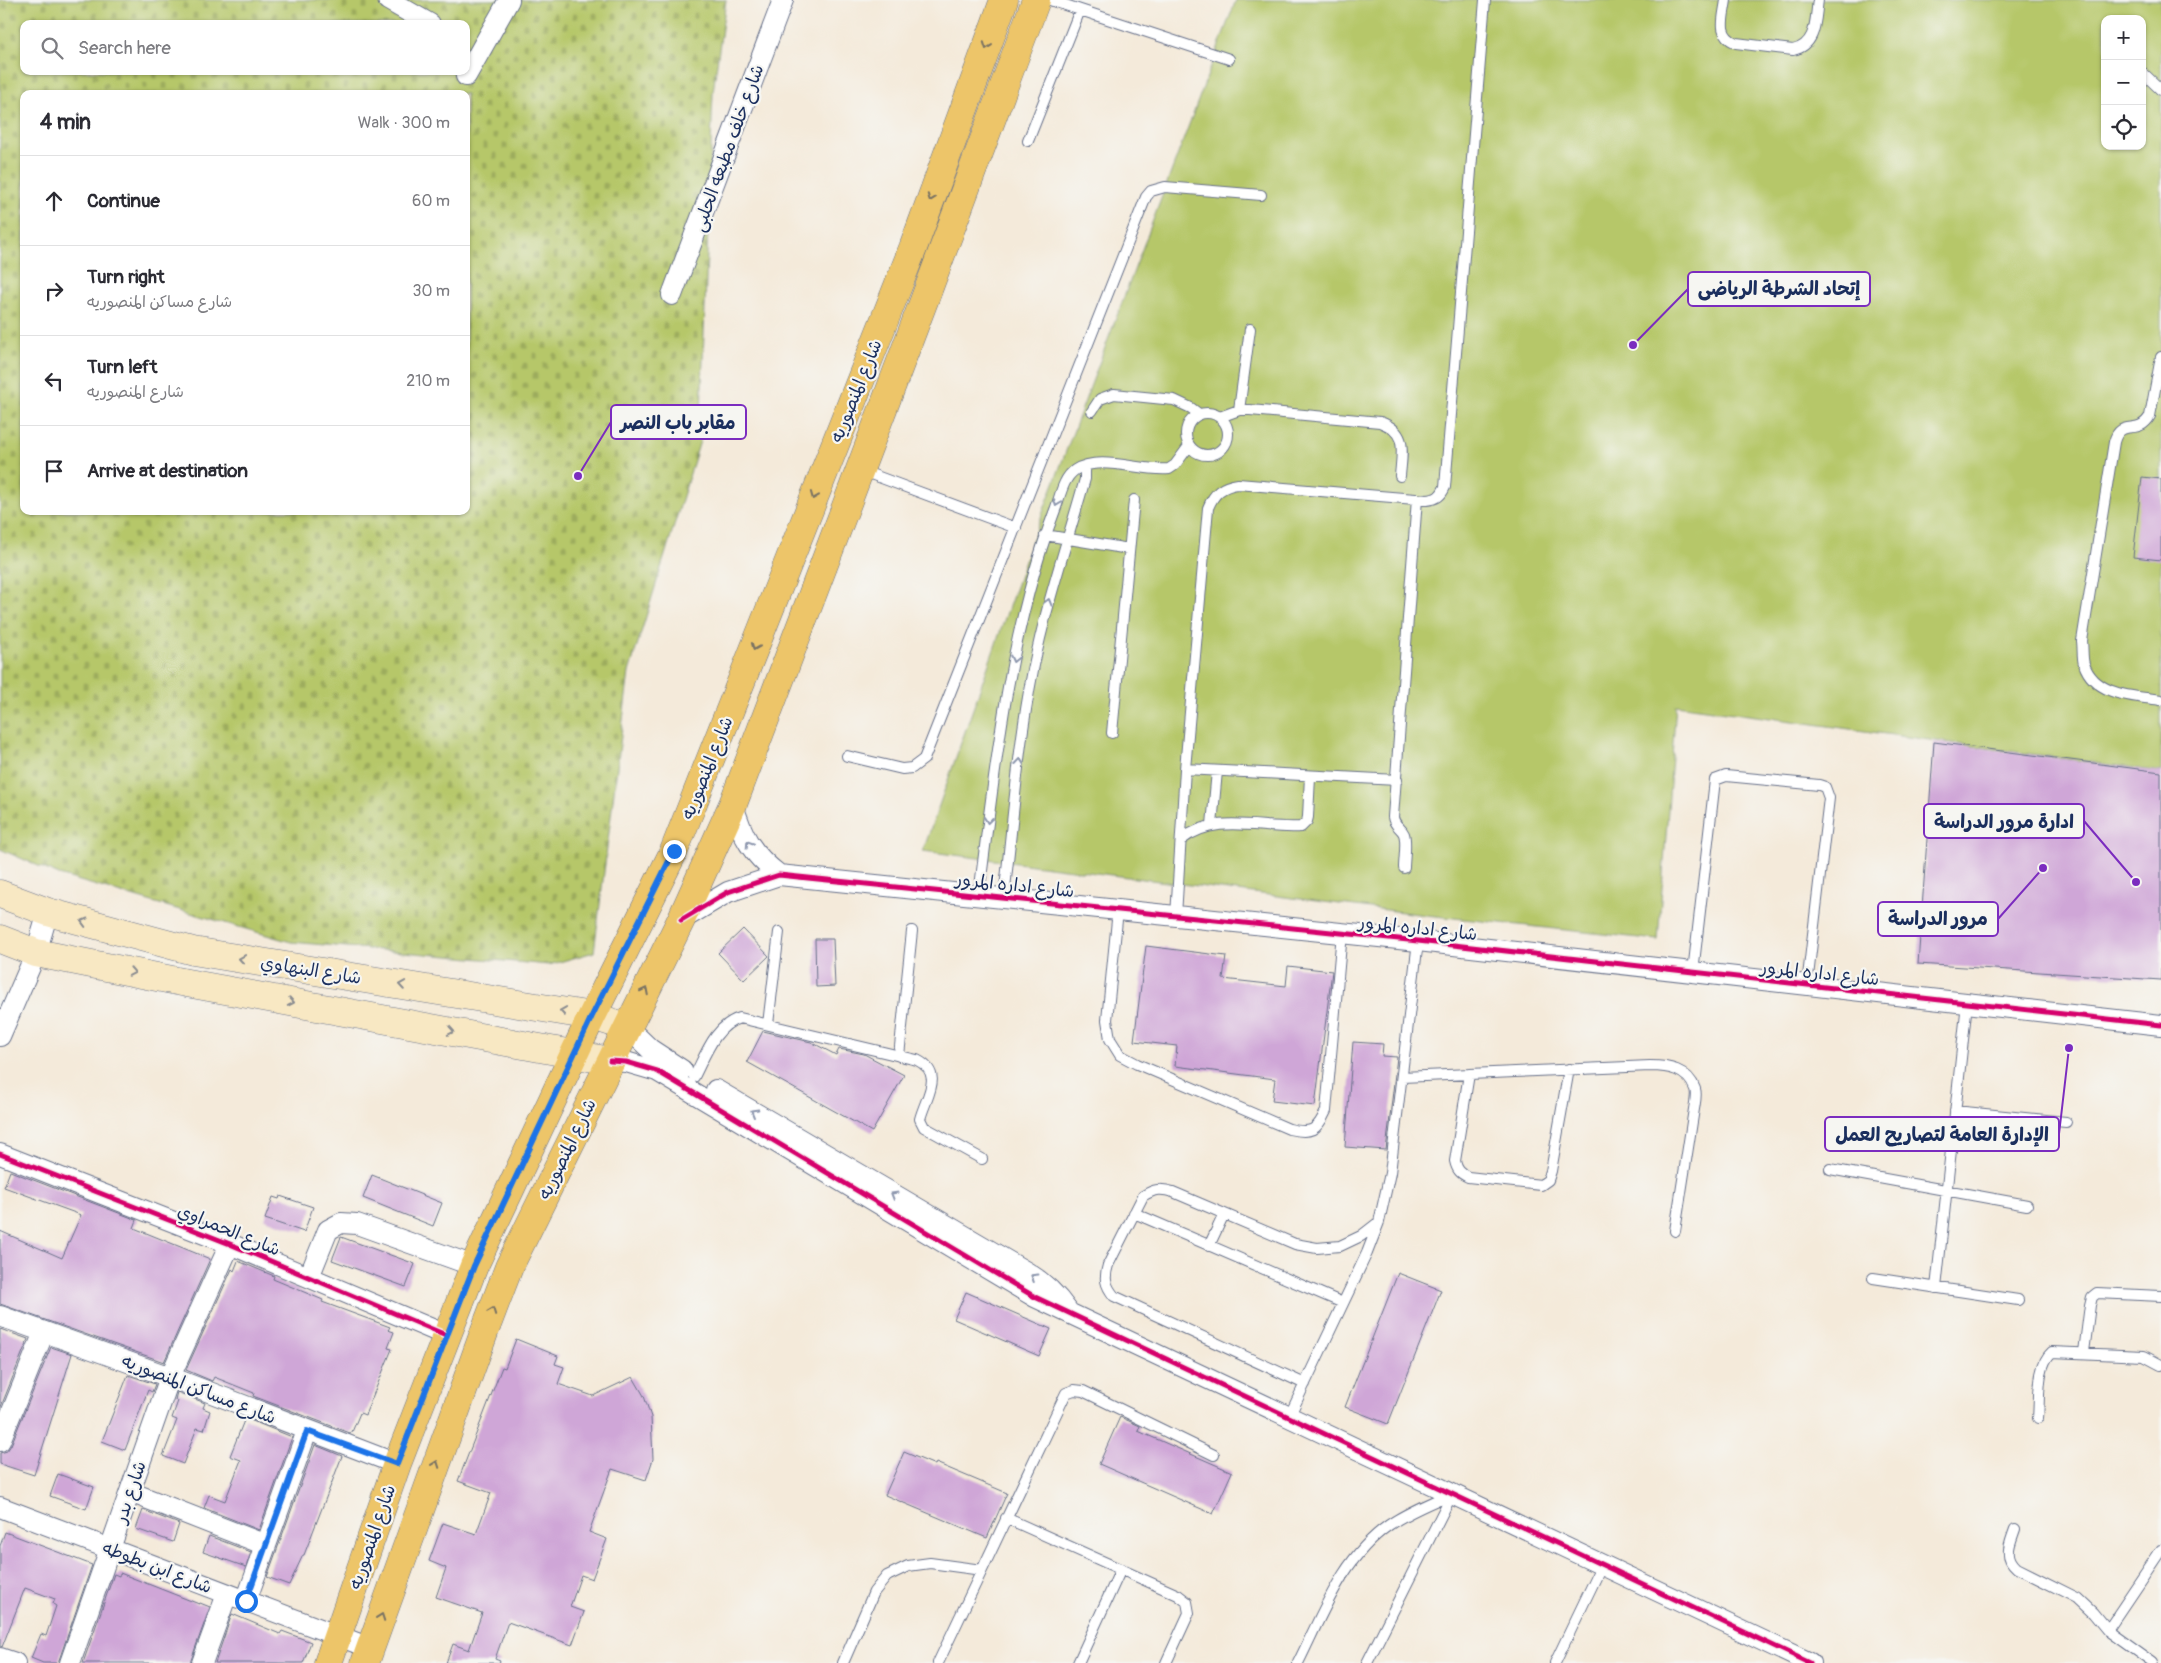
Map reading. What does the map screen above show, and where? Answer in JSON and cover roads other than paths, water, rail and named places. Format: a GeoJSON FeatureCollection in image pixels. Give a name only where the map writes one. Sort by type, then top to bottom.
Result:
{"type":"FeatureCollection","features":[{"type":"Feature","properties":{"kind":"main road","name":"شارع المنصوريه"},"geometry":{"type":"LineString","coordinates":[[328,1663],[397,1464],[474,1266],[592,1016],[674,851],[916,239],[1004,0]]}},
{"type":"Feature","properties":{"kind":"main road","name":"شارع المنصوريه"},"geometry":{"type":"LineString","coordinates":[[367,1656],[484,1330],[509,1267],[681,920],[733,804],[929,289],[1036,0]]}},
{"type":"Feature","properties":{"kind":"main road"},"geometry":{"type":"LineString","coordinates":[[829,458],[859,470]]}},
{"type":"Feature","properties":{"kind":"main road"},"geometry":{"type":"LineString","coordinates":[[674,851],[707,864]]}},
{"type":"Feature","properties":{"kind":"main road","name":"شارع البنهاوي"},"geometry":{"type":"LineString","coordinates":[[0,894],[48,912],[193,951],[592,1016],[627,1027]]}},
{"type":"Feature","properties":{"kind":"main road","name":"شارع البنهاوي"},"geometry":{"type":"LineString","coordinates":[[0,939],[36,953],[187,983],[610,1061]]}},
{"type":"Feature","properties":{"kind":"street"},"geometry":{"type":"LineString","coordinates":[[388,0],[423,20]]}},
{"type":"Feature","properties":{"kind":"street"},"geometry":{"type":"LineString","coordinates":[[473,48],[508,0]]}},
{"type":"Feature","properties":{"kind":"street","name":"شارع خلف مطبعه الحلبى"},"geometry":{"type":"LineString","coordinates":[[672,295],[783,0]]}},
{"type":"Feature","properties":{"kind":"street"},"geometry":{"type":"LineString","coordinates":[[733,804],[738,825],[748,845],[762,861],[779,875]]}},
{"type":"Feature","properties":{"kind":"street","name":"شارع اداره المرور"},"geometry":{"type":"LineString","coordinates":[[681,920],[728,892],[779,875],[1418,941],[2161,1025]]}},
{"type":"Feature","properties":{"kind":"street"},"geometry":{"type":"LineString","coordinates":[[0,1036],[36,953],[48,912]]}},
{"type":"Feature","properties":{"kind":"street"},"geometry":{"type":"LineString","coordinates":[[627,1027],[663,1059],[1044,1283],[1058,1296],[1068,1311]]}},
{"type":"Feature","properties":{"kind":"street"},"geometry":{"type":"LineString","coordinates":[[610,1061],[626,1062],[657,1071],[1035,1297],[1810,1663]]}},
{"type":"Feature","properties":{"kind":"street","name":"شارع الحمراوي"},"geometry":{"type":"LineString","coordinates":[[0,1154],[230,1244],[446,1335]]}},
{"type":"Feature","properties":{"kind":"street"},"geometry":{"type":"LineString","coordinates":[[309,1277],[328,1230],[341,1223],[356,1224],[474,1266]]}},
{"type":"Feature","properties":{"kind":"street","name":"شارع بدر"},"geometry":{"type":"LineString","coordinates":[[70,1663],[170,1377],[230,1244]]}},
{"type":"Feature","properties":{"kind":"street","name":"شارع مساكن المنصوريه"},"geometry":{"type":"LineString","coordinates":[[0,1316],[170,1377],[397,1464]]}},
{"type":"Feature","properties":{"kind":"street"},"geometry":{"type":"LineString","coordinates":[[0,1441],[44,1332]]}},
{"type":"Feature","properties":{"kind":"street"},"geometry":{"type":"LineString","coordinates":[[246,1601],[307,1431]]}},
{"type":"Feature","properties":{"kind":"street"},"geometry":{"type":"LineString","coordinates":[[130,1492],[266,1545]]}},
{"type":"Feature","properties":{"kind":"street","name":"شارع ابن بطوطه"},"geometry":{"type":"LineString","coordinates":[[0,1508],[338,1636],[367,1656]]}},
{"type":"Feature","properties":{"kind":"street"},"geometry":{"type":"LineString","coordinates":[[202,1663],[227,1594]]}},
{"type":"Feature","properties":{"kind":"street"},"geometry":{"type":"LineString","coordinates":[[0,1658],[15,1663]]}},
{"type":"Feature","properties":{"kind":"lane"},"geometry":{"type":"LineString","coordinates":[[1050,0],[1229,59]]}},
{"type":"Feature","properties":{"kind":"lane"},"geometry":{"type":"LineString","coordinates":[[1176,916],[1185,769],[1208,508],[1212,498],[1223,488],[1238,484],[1417,499],[1435,499],[1441,495],[1444,487],[1485,0]]}},
{"type":"Feature","properties":{"kind":"lane"},"geometry":{"type":"LineString","coordinates":[[1726,0],[1723,32],[1728,40],[1736,43],[1793,50],[1801,48],[1808,43],[1812,36],[1818,0]]}},
{"type":"Feature","properties":{"kind":"lane"},"geometry":{"type":"LineString","coordinates":[[1028,141],[1080,10]]}},
{"type":"Feature","properties":{"kind":"lane"},"geometry":{"type":"LineString","coordinates":[[2146,76],[2161,90]]}},
{"type":"Feature","properties":{"kind":"lane"},"geometry":{"type":"LineString","coordinates":[[847,756],[902,769],[912,768],[924,759],[1146,197],[1151,191],[1166,187],[1261,195]]}},
{"type":"Feature","properties":{"kind":"lane"},"geometry":{"type":"LineString","coordinates":[[1238,410],[1250,330]]}},
{"type":"Feature","properties":{"kind":"lane"},"geometry":{"type":"LineString","coordinates":[[2161,357],[2150,416],[2146,423],[2139,427],[2122,429],[2116,434],[2082,641],[2084,664],[2096,683],[2117,693],[2161,700]]}},
{"type":"Feature","properties":{"kind":"lane"},"geometry":{"type":"LineString","coordinates":[[1092,411],[1100,399],[1114,394],[1174,400],[1199,414]]}},
{"type":"Feature","properties":{"kind":"lane"},"geometry":{"type":"LineString","coordinates":[[1220,417],[1238,410],[1380,422],[1389,425],[1397,431],[1401,440],[1400,476]]}},
{"type":"Feature","properties":{"kind":"lane"},"geometry":{"type":"LineString","coordinates":[[1210,413],[1220,417],[1226,424],[1228,433],[1226,442],[1221,450],[1213,454],[1204,455],[1196,452],[1189,446],[1186,437],[1187,428],[1191,420],[1199,414],[1210,413]]}},
{"type":"Feature","properties":{"kind":"lane"},"geometry":{"type":"LineString","coordinates":[[978,895],[999,735],[1025,611],[1045,535],[1070,475],[1077,469],[1102,464],[1168,469],[1175,465],[1189,446]]}},
{"type":"Feature","properties":{"kind":"lane"},"geometry":{"type":"LineString","coordinates":[[1004,897],[1022,740],[1033,671],[1048,604],[1085,479],[1085,467]]}},
{"type":"Feature","properties":{"kind":"lane"},"geometry":{"type":"LineString","coordinates":[[859,470],[1016,528]]}},
{"type":"Feature","properties":{"kind":"lane"},"geometry":{"type":"LineString","coordinates":[[1404,868],[1405,837],[1394,821],[1417,499]]}},
{"type":"Feature","properties":{"kind":"lane"},"geometry":{"type":"LineString","coordinates":[[1112,733],[1134,500]]}},
{"type":"Feature","properties":{"kind":"lane"},"geometry":{"type":"LineString","coordinates":[[1045,535],[1129,549]]}},
{"type":"Feature","properties":{"kind":"lane"},"geometry":{"type":"LineString","coordinates":[[1185,769],[1397,780]]}},
{"type":"Feature","properties":{"kind":"lane"},"geometry":{"type":"LineString","coordinates":[[1212,825],[1217,770]]}},
{"type":"Feature","properties":{"kind":"lane"},"geometry":{"type":"LineString","coordinates":[[1181,840],[1195,830],[1212,825],[1301,827],[1308,818],[1310,776]]}},
{"type":"Feature","properties":{"kind":"lane"},"geometry":{"type":"LineString","coordinates":[[1693,972],[1715,780],[1726,776],[1819,785],[1825,787],[1829,798],[1807,985]]}},
{"type":"Feature","properties":{"kind":"lane"},"geometry":{"type":"LineString","coordinates":[[1118,910],[1107,1020],[1110,1039],[1120,1055],[1289,1130],[1305,1133],[1319,1126],[1326,1112],[1342,933]]}},
{"type":"Feature","properties":{"kind":"lane"},"geometry":{"type":"LineString","coordinates":[[768,1024],[779,932]]}},
{"type":"Feature","properties":{"kind":"lane"},"geometry":{"type":"LineString","coordinates":[[899,1056],[912,932]]}},
{"type":"Feature","properties":{"kind":"lane"},"geometry":{"type":"LineString","coordinates":[[1289,1417],[1379,1222],[1390,1173],[1418,941]]}},
{"type":"Feature","properties":{"kind":"lane"},"geometry":{"type":"LineString","coordinates":[[1936,1288],[1967,1004]]}},
{"type":"Feature","properties":{"kind":"lane"},"geometry":{"type":"LineString","coordinates":[[694,1077],[721,1028],[729,1021],[740,1018],[917,1060],[927,1065],[932,1075],[931,1086],[920,1118],[924,1127],[982,1159]]}},
{"type":"Feature","properties":{"kind":"lane"},"geometry":{"type":"LineString","coordinates":[[1402,1077],[1668,1066],[1686,1074],[1696,1090],[1675,1231]]}},
{"type":"Feature","properties":{"kind":"lane"},"geometry":{"type":"LineString","coordinates":[[1469,1074],[1455,1160],[1456,1168],[1468,1178],[1541,1185],[1548,1180],[1551,1171],[1569,1069]]}},
{"type":"Feature","properties":{"kind":"lane"},"geometry":{"type":"LineString","coordinates":[[1955,1111],[2066,1122]]}},
{"type":"Feature","properties":{"kind":"lane"},"geometry":{"type":"LineString","coordinates":[[1830,1169],[2027,1205]]}},
{"type":"Feature","properties":{"kind":"lane"},"geometry":{"type":"LineString","coordinates":[[1305,1384],[1114,1296],[1107,1287],[1105,1276],[1108,1265],[1143,1196],[1152,1190],[1163,1188],[1295,1244],[1317,1248],[1340,1246],[1361,1236],[1379,1222]]}},
{"type":"Feature","properties":{"kind":"lane"},"geometry":{"type":"LineString","coordinates":[[1134,1213],[1343,1303]]}},
{"type":"Feature","properties":{"kind":"lane"},"geometry":{"type":"LineString","coordinates":[[1209,1246],[1224,1214]]}},
{"type":"Feature","properties":{"kind":"lane"},"geometry":{"type":"LineString","coordinates":[[1873,1278],[2018,1300]]}},
{"type":"Feature","properties":{"kind":"lane"},"geometry":{"type":"LineString","coordinates":[[2084,1352],[2092,1297],[2098,1293],[2161,1296]]}},
{"type":"Feature","properties":{"kind":"lane"},"geometry":{"type":"LineString","coordinates":[[2038,1418],[2042,1367],[2045,1358],[2052,1352],[2144,1356],[2161,1365]]}},
{"type":"Feature","properties":{"kind":"lane"},"geometry":{"type":"LineString","coordinates":[[938,1663],[1066,1393],[1074,1390],[1083,1391],[1214,1455]]}},
{"type":"Feature","properties":{"kind":"lane"},"geometry":{"type":"LineString","coordinates":[[1298,1663],[1342,1573],[1363,1547],[1389,1524],[1419,1508],[1452,1494]]}},
{"type":"Feature","properties":{"kind":"lane"},"geometry":{"type":"LineString","coordinates":[[1367,1663],[1452,1494]]}},
{"type":"Feature","properties":{"kind":"lane"},"geometry":{"type":"LineString","coordinates":[[1006,1518],[1178,1595],[1187,1602],[1189,1613],[1166,1663]]}},
{"type":"Feature","properties":{"kind":"lane"},"geometry":{"type":"LineString","coordinates":[[2015,1529],[2008,1555],[2010,1563],[2077,1598],[2094,1612],[2107,1630],[2153,1663]]}},
{"type":"Feature","properties":{"kind":"lane"},"geometry":{"type":"LineString","coordinates":[[2107,1630],[2161,1550]]}},
{"type":"Feature","properties":{"kind":"lane"},"geometry":{"type":"LineString","coordinates":[[842,1663],[874,1592],[887,1576],[908,1566],[930,1563],[982,1570]]}},
{"type":"Feature","properties":{"kind":"lane"},"geometry":{"type":"LineString","coordinates":[[1555,1663],[1602,1565]]}},
{"type":"Feature","properties":{"kind":"lane"},"geometry":{"type":"LineString","coordinates":[[1078,1663],[1121,1569]]}},
{"type":"Feature","properties":{"kind":"place","name":"إتحاد الشرطة الرياضى"},"geometry":{"type":"Point","coordinates":[1633,345]}},
{"type":"Feature","properties":{"kind":"place","name":"مقابر باب النصر"},"geometry":{"type":"Point","coordinates":[578,476]}},
{"type":"Feature","properties":{"kind":"place","name":"مرور الدراسة"},"geometry":{"type":"Point","coordinates":[2043,868]}},
{"type":"Feature","properties":{"kind":"place","name":"ادارة مرور الدراسة"},"geometry":{"type":"Point","coordinates":[2136,882]}},
{"type":"Feature","properties":{"kind":"place","name":"الإدارة العامة لتصاريح العمل"},"geometry":{"type":"Point","coordinates":[2069,1048]}}]}
